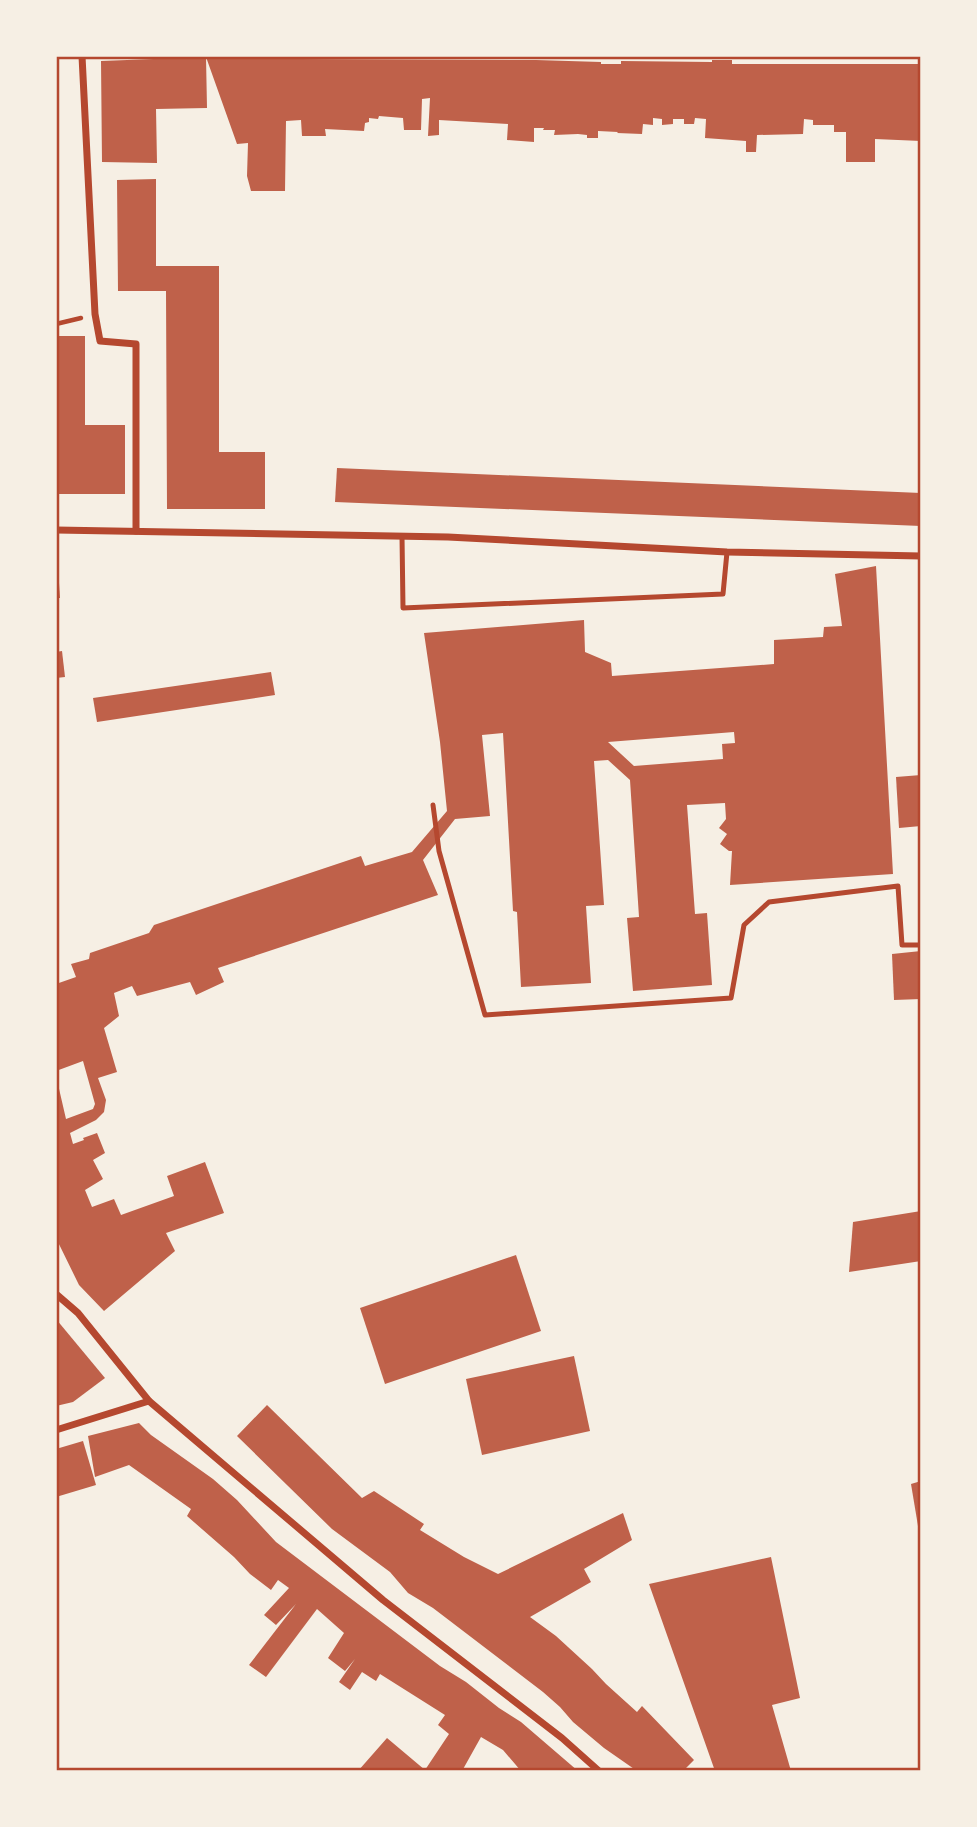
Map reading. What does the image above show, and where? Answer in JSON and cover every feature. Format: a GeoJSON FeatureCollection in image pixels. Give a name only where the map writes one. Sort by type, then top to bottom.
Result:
{"type":"FeatureCollection","features":[{"type":"Feature","properties":{"kind":"street"},"geometry":{"type":"LineString","coordinates":[[82,56],[95,314],[100,341],[136,344],[136,531]]}},
{"type":"Feature","properties":{"kind":"street"},"geometry":{"type":"LineString","coordinates":[[56,530],[402,536],[727,552],[921,556]]}},
{"type":"Feature","properties":{"kind":"street"},"geometry":{"type":"LineString","coordinates":[[56,1294],[78,1313],[149,1401],[383,1600],[562,1738],[599,1771]]}},
{"type":"Feature","properties":{"kind":"street"},"geometry":{"type":"LineString","coordinates":[[56,1430],[149,1401]]}},
{"type":"Feature","properties":{"kind":"lane"},"geometry":{"type":"LineString","coordinates":[[402,536],[403,608],[723,594],[727,552]]}},
{"type":"Feature","properties":{"kind":"lane"},"geometry":{"type":"LineString","coordinates":[[433,805],[439,851],[485,1015],[730,998],[744,925],[769,902],[898,886],[902,945],[921,945]]}},
{"type":"Feature","properties":{"kind":"building"},"geometry":{"type":"Polygon","coordinates":[[[206,57],[536,60],[601,64],[621,64],[621,61],[732,60],[732,64],[921,64],[921,141],[875,139],[875,162],[846,162],[846,132],[834,132],[834,125],[813,125],[813,120],[804,119],[803,134],[757,135],[756,152],[746,152],[746,141],[705,138],[706,119],[695,118],[694,124],[684,124],[684,119],[673,119],[673,124],[662,125],[662,119],[653,118],[653,125],[643,124],[642,134],[598,131],[598,138],[587,138],[587,135],[578,134],[554,135],[555,130],[534,128],[534,142],[507,140],[508,124],[439,120],[439,135],[428,136],[430,98],[422,99],[421,130],[404,130],[403,118],[379,116],[378,119],[369,118],[364,131],[325,129],[326,136],[302,136],[301,120],[286,121],[285,191],[251,191],[247,176],[248,143],[237,144],[206,57]]]}},
{"type":"Feature","properties":{"kind":"building"},"geometry":{"type":"Polygon","coordinates":[[[206,57],[207,108],[156,109],[157,163],[102,162],[101,61],[206,57]]]}},
{"type":"Feature","properties":{"kind":"building"},"geometry":{"type":"Polygon","coordinates":[[[156,179],[156,266],[219,266],[219,452],[265,452],[265,509],[167,509],[166,291],[118,291],[117,180],[156,179]]]}},
{"type":"Feature","properties":{"kind":"building"},"geometry":{"type":"Polygon","coordinates":[[[56,336],[85,336],[85,425],[125,425],[125,494],[56,494],[56,336]]]}},
{"type":"Feature","properties":{"kind":"building"},"geometry":{"type":"Polygon","coordinates":[[[337,468],[921,493],[921,526],[335,502],[337,468]]]}},
{"type":"Feature","properties":{"kind":"building"},"geometry":{"type":"Polygon","coordinates":[[[876,566],[893,874],[730,885],[732,851],[720,844],[727,834],[719,828],[726,819],[725,803],[687,805],[695,914],[707,913],[712,985],[633,991],[627,918],[639,917],[630,780],[608,760],[594,761],[604,905],[586,906],[591,983],[521,987],[517,912],[513,911],[503,733],[482,735],[490,816],[455,819],[423,860],[438,895],[218,968],[224,982],[196,995],[190,982],[137,996],[132,986],[114,993],[119,1016],[104,1028],[117,1072],[98,1078],[106,1100],[104,1112],[96,1120],[70,1133],[73,1144],[97,1133],[105,1153],[93,1160],[103,1179],[85,1190],[92,1207],[114,1199],[121,1215],[174,1196],[167,1176],[205,1162],[224,1213],[166,1233],[175,1251],[104,1311],[79,1285],[56,1238],[56,1080],[66,1119],[93,1109],[95,1104],[83,1061],[56,1071],[56,984],[76,977],[71,964],[89,959],[90,953],[149,933],[154,925],[361,856],[365,866],[412,852],[447,811],[424,633],[584,620],[585,652],[611,663],[612,676],[774,664],[774,640],[823,637],[824,627],[842,626],[835,574],[876,566]],[[734,732],[608,742],[634,766],[723,759],[722,744],[735,743],[734,732]]]}},
{"type":"Feature","properties":{"kind":"building"},"geometry":{"type":"Polygon","coordinates":[[[58,568],[60,598],[56,598],[58,568]]]}},
{"type":"Feature","properties":{"kind":"building"},"geometry":{"type":"Polygon","coordinates":[[[62,651],[65,677],[56,678],[56,652],[62,651]]]}},
{"type":"Feature","properties":{"kind":"building"},"geometry":{"type":"Polygon","coordinates":[[[271,672],[275,695],[97,722],[93,698],[271,672]]]}},
{"type":"Feature","properties":{"kind":"building"},"geometry":{"type":"Polygon","coordinates":[[[921,775],[921,826],[899,828],[896,777],[921,775]]]}},
{"type":"Feature","properties":{"kind":"building"},"geometry":{"type":"Polygon","coordinates":[[[921,951],[921,999],[894,1000],[892,954],[921,951]]]}},
{"type":"Feature","properties":{"kind":"building"},"geometry":{"type":"Polygon","coordinates":[[[921,1211],[921,1261],[849,1272],[853,1222],[921,1211]]]}},
{"type":"Feature","properties":{"kind":"building"},"geometry":{"type":"Polygon","coordinates":[[[516,1255],[541,1331],[385,1384],[360,1308],[516,1255]]]}},
{"type":"Feature","properties":{"kind":"building"},"geometry":{"type":"Polygon","coordinates":[[[56,1319],[105,1378],[73,1402],[56,1406],[56,1319]]]}},
{"type":"Feature","properties":{"kind":"building"},"geometry":{"type":"Polygon","coordinates":[[[574,1356],[590,1431],[482,1455],[466,1379],[574,1356]]]}},
{"type":"Feature","properties":{"kind":"building"},"geometry":{"type":"Polygon","coordinates":[[[267,1405],[362,1498],[374,1491],[424,1524],[420,1530],[498,1574],[623,1513],[632,1540],[584,1569],[591,1582],[530,1617],[556,1636],[637,1712],[642,1706],[694,1760],[686,1771],[637,1771],[573,1722],[543,1692],[433,1608],[408,1593],[390,1572],[332,1529],[237,1436],[267,1405]]]}},
{"type":"Feature","properties":{"kind":"building"},"geometry":{"type":"Polygon","coordinates":[[[139,1423],[151,1435],[213,1479],[237,1500],[276,1542],[440,1666],[521,1722],[578,1771],[521,1771],[503,1750],[481,1737],[462,1771],[358,1771],[387,1738],[425,1770],[449,1734],[438,1725],[445,1715],[380,1674],[376,1681],[362,1672],[350,1690],[339,1682],[355,1659],[345,1671],[328,1658],[344,1633],[317,1609],[266,1677],[249,1665],[296,1604],[276,1625],[264,1615],[289,1588],[278,1580],[271,1590],[250,1574],[187,1516],[191,1509],[129,1465],[95,1477],[88,1436],[139,1423]]]}},
{"type":"Feature","properties":{"kind":"building"},"geometry":{"type":"Polygon","coordinates":[[[83,1441],[96,1485],[56,1497],[56,1449],[83,1441]]]}},
{"type":"Feature","properties":{"kind":"building"},"geometry":{"type":"Polygon","coordinates":[[[921,1481],[921,1538],[920,1538],[911,1484],[921,1481]]]}},
{"type":"Feature","properties":{"kind":"building"},"geometry":{"type":"Polygon","coordinates":[[[771,1557],[800,1698],[772,1705],[791,1771],[715,1771],[649,1584],[771,1557]]]}}]}
